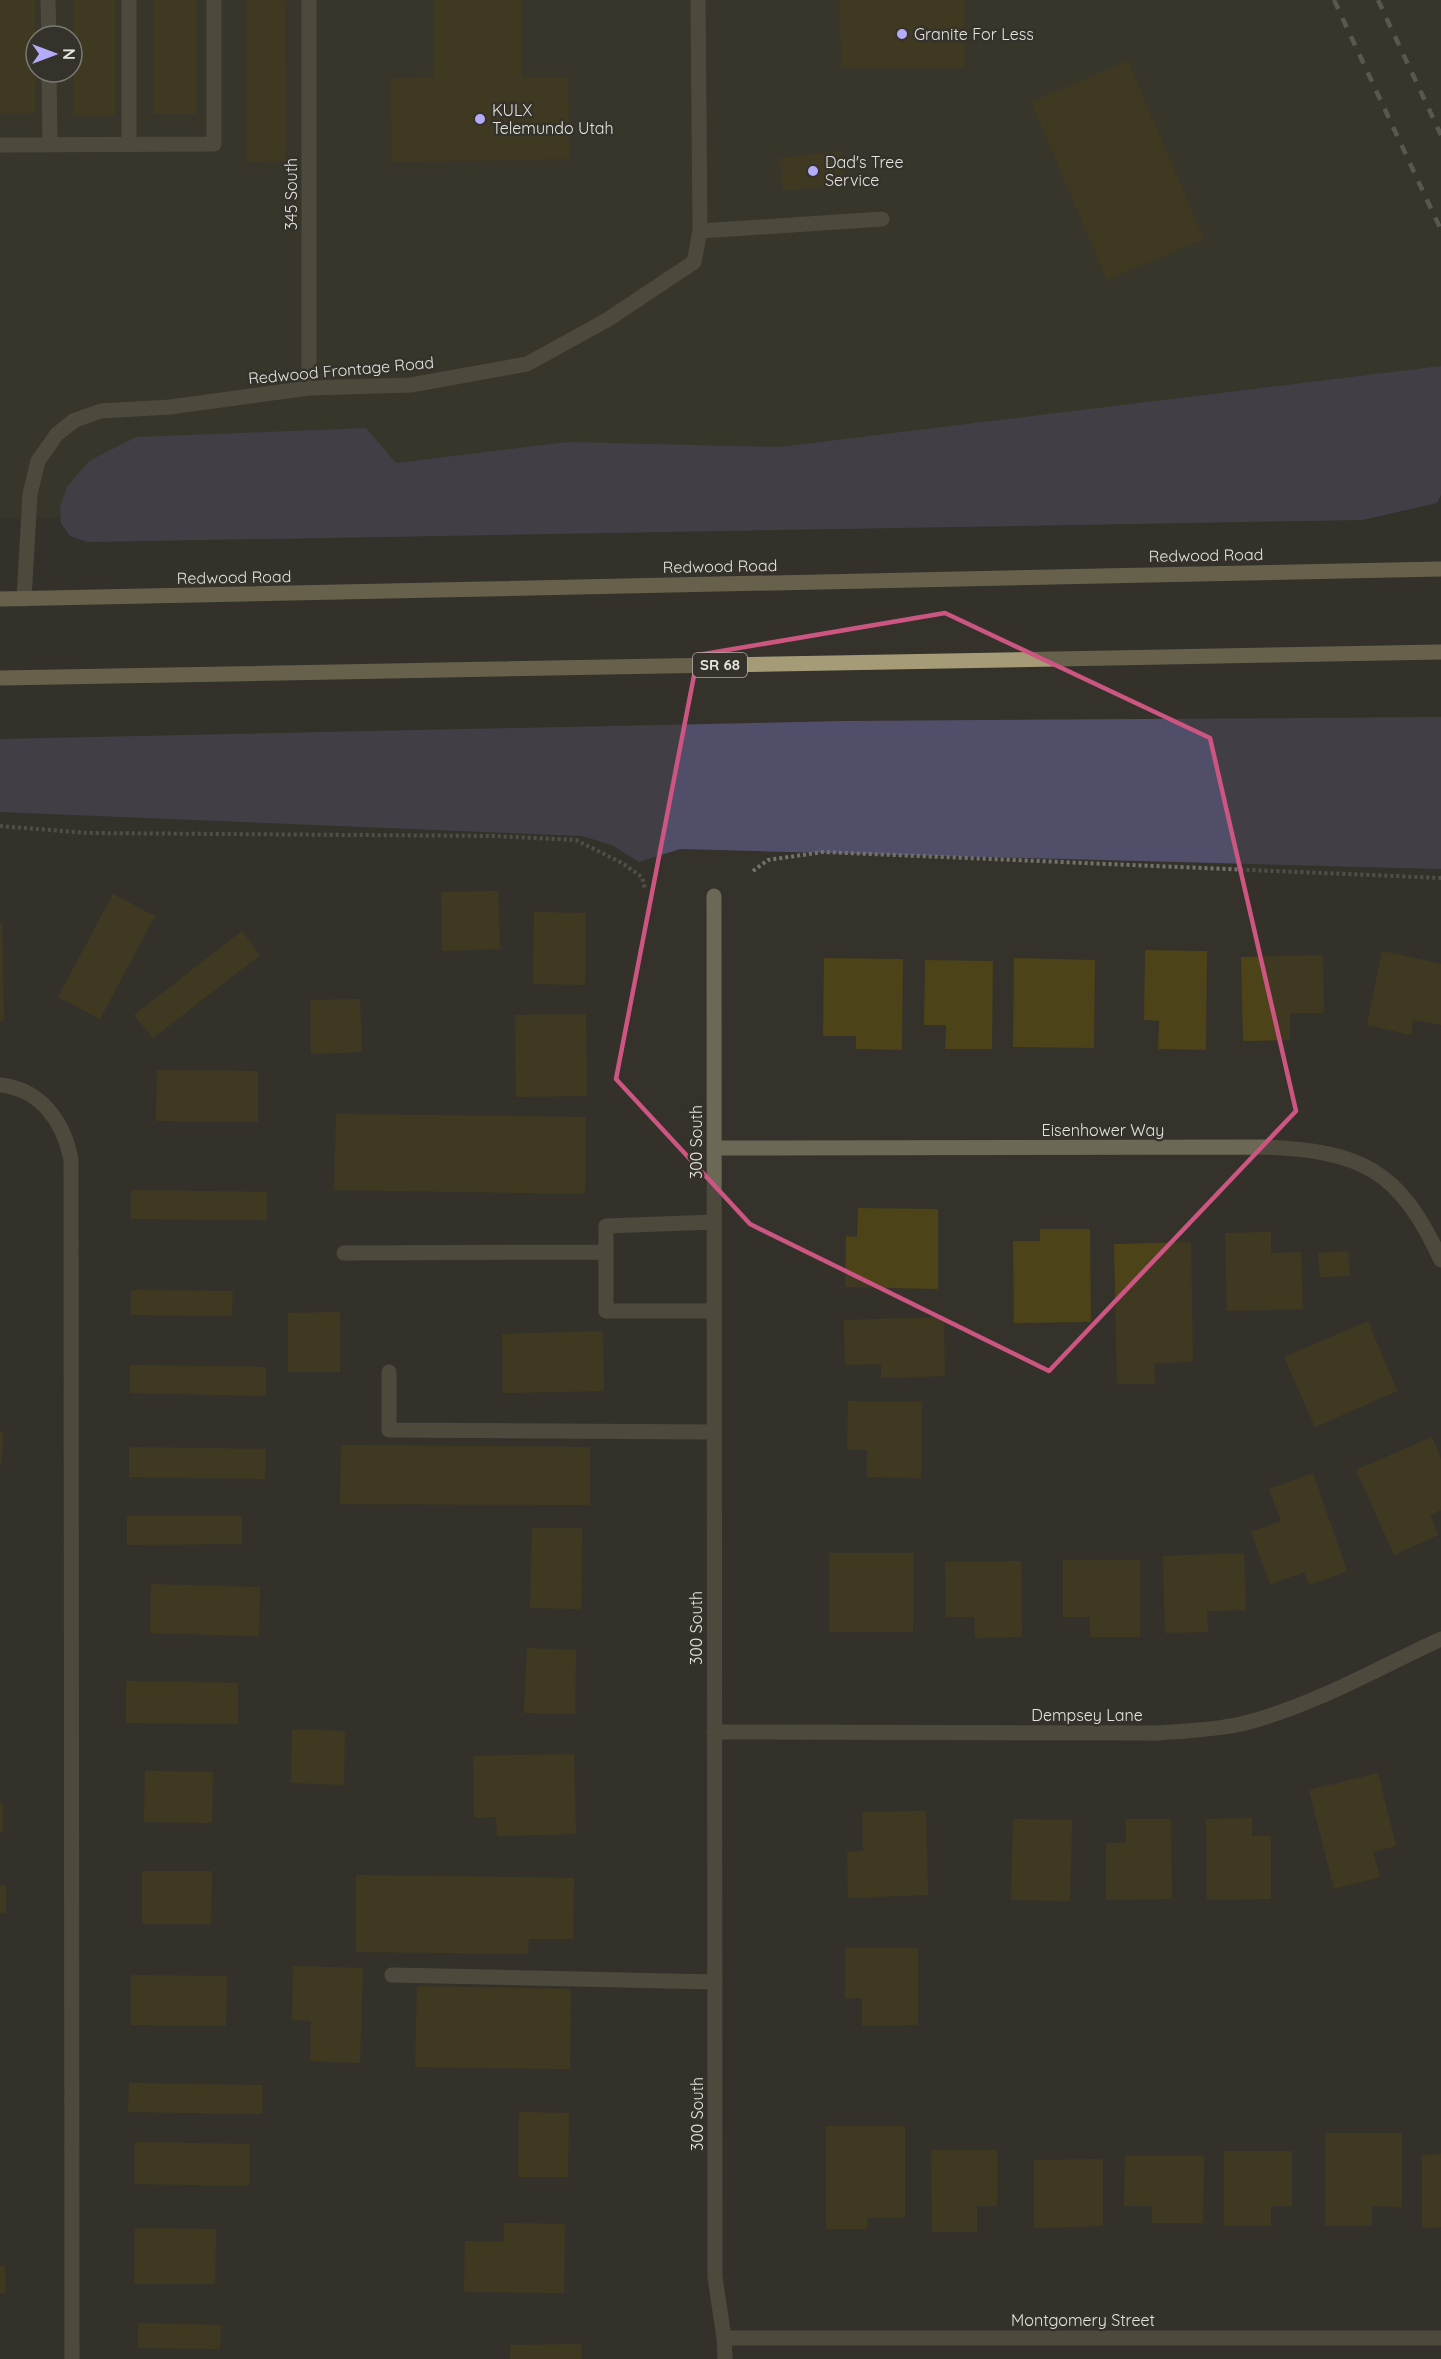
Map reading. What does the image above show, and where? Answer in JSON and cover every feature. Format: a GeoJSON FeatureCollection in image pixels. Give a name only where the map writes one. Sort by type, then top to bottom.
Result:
{"type":"FeatureCollection","features":[{"type":"Feature","properties":{"kind":"main road","name":"Redwood Road"},"geometry":{"type":"LineString","coordinates":[[0,599],[1441,569]]}},
{"type":"Feature","properties":{"kind":"main road","name":"SR 68"},"geometry":{"type":"LineString","coordinates":[[0,678],[1441,652]]}},
{"type":"Feature","properties":{"kind":"street"},"geometry":{"type":"LineString","coordinates":[[48,0],[48,24]]}},
{"type":"Feature","properties":{"kind":"street"},"geometry":{"type":"LineString","coordinates":[[129,0],[129,144]]}},
{"type":"Feature","properties":{"kind":"street"},"geometry":{"type":"LineString","coordinates":[[0,145],[214,144],[214,0]]}},
{"type":"Feature","properties":{"kind":"street","name":"345 South"},"geometry":{"type":"LineString","coordinates":[[309,0],[309,388]]}},
{"type":"Feature","properties":{"kind":"street","name":"Redwood Frontage Road"},"geometry":{"type":"LineString","coordinates":[[24,599],[30,494],[38,461],[57,434],[75,420],[101,411],[170,407],[309,388],[411,385],[526,364],[607,320],[694,262],[699,231],[698,0]]}},
{"type":"Feature","properties":{"kind":"street"},"geometry":{"type":"LineString","coordinates":[[49,84],[50,145]]}},
{"type":"Feature","properties":{"kind":"street"},"geometry":{"type":"LineString","coordinates":[[699,231],[882,219]]}},
{"type":"Feature","properties":{"kind":"street","name":"300 South"},"geometry":{"type":"LineString","coordinates":[[714,896],[715,2277],[724,2338],[724,2359]]}},
{"type":"Feature","properties":{"kind":"street"},"geometry":{"type":"LineString","coordinates":[[0,1085],[29,1094],[45,1106],[58,1121],[67,1140],[71,1160],[72,2359]]}},
{"type":"Feature","properties":{"kind":"street","name":"Eisenhower Way"},"geometry":{"type":"LineString","coordinates":[[714,1148],[1264,1148],[1321,1152],[1350,1159],[1375,1170],[1413,1209],[1441,1260]]}},
{"type":"Feature","properties":{"kind":"street"},"geometry":{"type":"LineString","coordinates":[[714,1222],[606,1226],[606,1311],[714,1311]]}},
{"type":"Feature","properties":{"kind":"street"},"geometry":{"type":"LineString","coordinates":[[344,1253],[606,1252]]}},
{"type":"Feature","properties":{"kind":"street"},"geometry":{"type":"LineString","coordinates":[[389,1372],[389,1430],[714,1432]]}},
{"type":"Feature","properties":{"kind":"street","name":"Dempsey Lane"},"geometry":{"type":"LineString","coordinates":[[714,1732],[1158,1733],[1199,1730],[1240,1724],[1279,1712],[1441,1639]]}},
{"type":"Feature","properties":{"kind":"street"},"geometry":{"type":"LineString","coordinates":[[392,1975],[715,1982]]}},
{"type":"Feature","properties":{"kind":"street","name":"Montgomery Street"},"geometry":{"type":"LineString","coordinates":[[724,2338],[1441,2338]]}},
{"type":"Feature","properties":{"kind":"path"},"geometry":{"type":"LineString","coordinates":[[0,826],[87,833],[493,836],[576,840],[622,863],[642,877],[645,889]]}},
{"type":"Feature","properties":{"kind":"path"},"geometry":{"type":"LineString","coordinates":[[753,870],[768,860],[823,852],[1441,879]]}},
{"type":"Feature","properties":{"kind":"highlighted area"},"geometry":{"type":"Polygon","coordinates":[[[945,613],[1210,738],[1296,1111],[1049,1371],[750,1224],[616,1079],[698,655],[945,613]]]}},
{"type":"Feature","properties":{"kind":"shaded area"},"geometry":{"type":"Polygon","coordinates":[[[0,0],[1441,0],[1441,492],[0,519],[0,0]]]}},
{"type":"Feature","properties":{"kind":"shaded area"},"geometry":{"type":"Polygon","coordinates":[[[1441,366],[1441,495],[1437,503],[1362,520],[88,542],[70,536],[61,523],[60,507],[67,487],[89,461],[136,437],[366,428],[396,463],[568,442],[779,447],[1441,366]]]}},
{"type":"Feature","properties":{"kind":"shaded area"},"geometry":{"type":"Polygon","coordinates":[[[1441,717],[1441,869],[680,849],[639,862],[612,845],[582,836],[0,812],[0,739],[842,721],[1441,717]]]}},
{"type":"Feature","properties":{"kind":"building"},"geometry":{"type":"Polygon","coordinates":[[[0,0],[35,0],[35,24],[24,24],[24,84],[35,84],[35,113],[0,113],[0,0]]]}},
{"type":"Feature","properties":{"kind":"building"},"geometry":{"type":"Polygon","coordinates":[[[73,0],[115,0],[115,115],[73,115],[73,84],[84,84],[84,24],[73,24],[73,0]]]}},
{"type":"Feature","properties":{"kind":"building"},"geometry":{"type":"Polygon","coordinates":[[[153,0],[196,0],[196,114],[153,114],[153,0]]]}},
{"type":"Feature","properties":{"kind":"building"},"geometry":{"type":"Polygon","coordinates":[[[247,0],[285,0],[286,161],[247,162],[247,0]]]}},
{"type":"Feature","properties":{"kind":"building","name":"KULX Telemundo Utah"},"geometry":{"type":"Polygon","coordinates":[[[433,0],[521,0],[522,78],[568,77],[570,159],[392,162],[390,79],[434,77],[433,0]]]}},
{"type":"Feature","properties":{"kind":"building","name":"Granite For Less"},"geometry":{"type":"Polygon","coordinates":[[[840,0],[964,0],[964,67],[841,68],[840,0]]]}},
{"type":"Feature","properties":{"kind":"building"},"geometry":{"type":"Polygon","coordinates":[[[1128,61],[1204,239],[1107,280],[1031,102],[1128,61]]]}},
{"type":"Feature","properties":{"kind":"building","name":"Dad's Tree Service"},"geometry":{"type":"Polygon","coordinates":[[[842,151],[845,184],[783,191],[780,158],[842,151]]]}},
{"type":"Feature","properties":{"kind":"building"},"geometry":{"type":"Polygon","coordinates":[[[498,891],[500,949],[442,951],[441,892],[498,891]]]}},
{"type":"Feature","properties":{"kind":"building"},"geometry":{"type":"Polygon","coordinates":[[[113,894],[155,916],[100,1019],[58,997],[113,894]]]}},
{"type":"Feature","properties":{"kind":"building"},"geometry":{"type":"Polygon","coordinates":[[[534,912],[586,913],[585,985],[533,984],[534,912]]]}},
{"type":"Feature","properties":{"kind":"building"},"geometry":{"type":"Polygon","coordinates":[[[0,923],[2,923],[4,1021],[0,1021],[0,923]]]}},
{"type":"Feature","properties":{"kind":"building"},"geometry":{"type":"Polygon","coordinates":[[[242,931],[260,955],[153,1038],[134,1015],[242,931]]]}},
{"type":"Feature","properties":{"kind":"building"},"geometry":{"type":"Polygon","coordinates":[[[1145,950],[1207,951],[1206,1050],[1158,1049],[1159,1021],[1144,1020],[1145,950]]]}},
{"type":"Feature","properties":{"kind":"building"},"geometry":{"type":"Polygon","coordinates":[[[1382,951],[1441,964],[1441,1025],[1413,1020],[1411,1035],[1367,1025],[1382,951]]]}},
{"type":"Feature","properties":{"kind":"building"},"geometry":{"type":"Polygon","coordinates":[[[1323,955],[1324,1013],[1290,1013],[1290,1040],[1243,1041],[1241,957],[1323,955]]]}},
{"type":"Feature","properties":{"kind":"building"},"geometry":{"type":"Polygon","coordinates":[[[824,958],[903,959],[902,1050],[856,1049],[856,1036],[823,1036],[824,958]]]}},
{"type":"Feature","properties":{"kind":"building"},"geometry":{"type":"Polygon","coordinates":[[[1014,958],[1095,960],[1094,1048],[1013,1047],[1014,958]]]}},
{"type":"Feature","properties":{"kind":"building"},"geometry":{"type":"Polygon","coordinates":[[[925,960],[993,961],[992,1049],[945,1049],[946,1025],[924,1025],[925,960]]]}},
{"type":"Feature","properties":{"kind":"building"},"geometry":{"type":"Polygon","coordinates":[[[360,999],[362,1052],[311,1054],[310,1000],[360,999]]]}},
{"type":"Feature","properties":{"kind":"building"},"geometry":{"type":"Polygon","coordinates":[[[586,1014],[587,1096],[516,1097],[515,1015],[586,1014]]]}},
{"type":"Feature","properties":{"kind":"building"},"geometry":{"type":"Polygon","coordinates":[[[157,1070],[258,1071],[258,1122],[156,1121],[157,1070]]]}},
{"type":"Feature","properties":{"kind":"building"},"geometry":{"type":"Polygon","coordinates":[[[336,1114],[586,1117],[585,1194],[334,1190],[336,1114]]]}},
{"type":"Feature","properties":{"kind":"building"},"geometry":{"type":"Polygon","coordinates":[[[131,1190],[267,1192],[267,1220],[131,1219],[131,1190]]]}},
{"type":"Feature","properties":{"kind":"building"},"geometry":{"type":"Polygon","coordinates":[[[858,1208],[938,1209],[938,1289],[845,1287],[846,1236],[857,1237],[858,1208]]]}},
{"type":"Feature","properties":{"kind":"building"},"geometry":{"type":"Polygon","coordinates":[[[1040,1229],[1090,1229],[1091,1322],[1014,1323],[1013,1241],[1040,1241],[1040,1229]]]}},
{"type":"Feature","properties":{"kind":"building"},"geometry":{"type":"Polygon","coordinates":[[[1271,1232],[1271,1253],[1301,1252],[1303,1309],[1227,1311],[1225,1233],[1271,1232]]]}},
{"type":"Feature","properties":{"kind":"building"},"geometry":{"type":"Polygon","coordinates":[[[1191,1242],[1193,1362],[1154,1363],[1155,1384],[1117,1384],[1114,1244],[1191,1242]]]}},
{"type":"Feature","properties":{"kind":"building"},"geometry":{"type":"Polygon","coordinates":[[[1348,1251],[1350,1276],[1320,1277],[1318,1253],[1348,1251]]]}},
{"type":"Feature","properties":{"kind":"building"},"geometry":{"type":"Polygon","coordinates":[[[131,1290],[233,1291],[232,1316],[131,1315],[131,1290]]]}},
{"type":"Feature","properties":{"kind":"building"},"geometry":{"type":"Polygon","coordinates":[[[340,1312],[340,1372],[288,1372],[288,1313],[340,1312]]]}},
{"type":"Feature","properties":{"kind":"building"},"geometry":{"type":"Polygon","coordinates":[[[944,1317],[945,1376],[881,1378],[881,1364],[845,1365],[844,1320],[944,1317]]]}},
{"type":"Feature","properties":{"kind":"building"},"geometry":{"type":"Polygon","coordinates":[[[1368,1321],[1397,1391],[1315,1427],[1284,1357],[1368,1321]]]}},
{"type":"Feature","properties":{"kind":"building"},"geometry":{"type":"Polygon","coordinates":[[[603,1331],[604,1391],[503,1393],[502,1334],[603,1331]]]}},
{"type":"Feature","properties":{"kind":"building"},"geometry":{"type":"Polygon","coordinates":[[[130,1365],[266,1367],[266,1396],[130,1393],[130,1365]]]}},
{"type":"Feature","properties":{"kind":"building"},"geometry":{"type":"Polygon","coordinates":[[[848,1401],[922,1402],[921,1478],[867,1477],[867,1450],[847,1450],[848,1401]]]}},
{"type":"Feature","properties":{"kind":"building"},"geometry":{"type":"Polygon","coordinates":[[[0,1432],[3,1432],[2,1463],[0,1463],[0,1432]]]}},
{"type":"Feature","properties":{"kind":"building"},"geometry":{"type":"Polygon","coordinates":[[[1432,1437],[1441,1459],[1441,1510],[1430,1515],[1438,1535],[1394,1555],[1356,1470],[1432,1437]]]}},
{"type":"Feature","properties":{"kind":"building"},"geometry":{"type":"Polygon","coordinates":[[[341,1445],[590,1447],[590,1505],[340,1504],[341,1445]]]}},
{"type":"Feature","properties":{"kind":"building"},"geometry":{"type":"Polygon","coordinates":[[[129,1447],[266,1449],[265,1479],[129,1477],[129,1447]]]}},
{"type":"Feature","properties":{"kind":"building"},"geometry":{"type":"Polygon","coordinates":[[[1313,1473],[1347,1571],[1309,1585],[1304,1572],[1270,1584],[1251,1532],[1281,1521],[1269,1489],[1313,1473]]]}},
{"type":"Feature","properties":{"kind":"building"},"geometry":{"type":"Polygon","coordinates":[[[127,1516],[242,1516],[242,1544],[127,1545],[127,1516]]]}},
{"type":"Feature","properties":{"kind":"building"},"geometry":{"type":"Polygon","coordinates":[[[532,1528],[582,1528],[581,1609],[530,1608],[532,1528]]]}},
{"type":"Feature","properties":{"kind":"building"},"geometry":{"type":"Polygon","coordinates":[[[829,1553],[914,1553],[913,1632],[829,1632],[829,1553]]]}},
{"type":"Feature","properties":{"kind":"building"},"geometry":{"type":"Polygon","coordinates":[[[1244,1553],[1246,1610],[1207,1611],[1208,1632],[1165,1633],[1163,1556],[1244,1553]]]}},
{"type":"Feature","properties":{"kind":"building"},"geometry":{"type":"Polygon","coordinates":[[[1063,1560],[1140,1560],[1140,1637],[1090,1637],[1090,1617],[1063,1617],[1063,1560]]]}},
{"type":"Feature","properties":{"kind":"building"},"geometry":{"type":"Polygon","coordinates":[[[1021,1561],[1022,1637],[975,1638],[974,1617],[946,1617],[945,1562],[1021,1561]]]}},
{"type":"Feature","properties":{"kind":"building"},"geometry":{"type":"Polygon","coordinates":[[[151,1584],[260,1587],[259,1636],[150,1633],[151,1584]]]}},
{"type":"Feature","properties":{"kind":"building"},"geometry":{"type":"Polygon","coordinates":[[[527,1648],[576,1650],[575,1714],[524,1713],[527,1648]]]}},
{"type":"Feature","properties":{"kind":"building"},"geometry":{"type":"Polygon","coordinates":[[[126,1681],[238,1683],[238,1724],[126,1723],[126,1681]]]}},
{"type":"Feature","properties":{"kind":"building"},"geometry":{"type":"Polygon","coordinates":[[[292,1729],[345,1731],[344,1785],[291,1783],[292,1729]]]}},
{"type":"Feature","properties":{"kind":"building"},"geometry":{"type":"Polygon","coordinates":[[[574,1754],[576,1834],[497,1836],[496,1817],[474,1818],[473,1756],[574,1754]]]}},
{"type":"Feature","properties":{"kind":"building"},"geometry":{"type":"Polygon","coordinates":[[[145,1771],[213,1772],[212,1823],[144,1822],[145,1771]]]}},
{"type":"Feature","properties":{"kind":"building"},"geometry":{"type":"Polygon","coordinates":[[[1378,1773],[1396,1846],[1373,1852],[1380,1877],[1334,1889],[1309,1790],[1378,1773]]]}},
{"type":"Feature","properties":{"kind":"building"},"geometry":{"type":"Polygon","coordinates":[[[0,1803],[3,1803],[3,1832],[0,1832],[0,1803]]]}},
{"type":"Feature","properties":{"kind":"building"},"geometry":{"type":"Polygon","coordinates":[[[926,1811],[928,1895],[848,1898],[847,1852],[863,1851],[862,1812],[926,1811]]]}},
{"type":"Feature","properties":{"kind":"building"},"geometry":{"type":"Polygon","coordinates":[[[1252,1818],[1252,1836],[1271,1836],[1271,1899],[1207,1900],[1206,1819],[1252,1818]]]}},
{"type":"Feature","properties":{"kind":"building"},"geometry":{"type":"Polygon","coordinates":[[[1013,1819],[1072,1820],[1070,1901],[1011,1900],[1013,1819]]]}},
{"type":"Feature","properties":{"kind":"building"},"geometry":{"type":"Polygon","coordinates":[[[1126,1819],[1171,1819],[1172,1899],[1106,1900],[1106,1843],[1126,1843],[1126,1819]]]}},
{"type":"Feature","properties":{"kind":"building"},"geometry":{"type":"Polygon","coordinates":[[[142,1871],[212,1871],[211,1924],[142,1924],[142,1871]]]}},
{"type":"Feature","properties":{"kind":"building"},"geometry":{"type":"Polygon","coordinates":[[[356,1875],[574,1878],[573,1939],[529,1939],[528,1954],[356,1952],[356,1875]]]}},
{"type":"Feature","properties":{"kind":"building"},"geometry":{"type":"Polygon","coordinates":[[[0,1885],[6,1885],[6,1913],[0,1913],[0,1885]]]}},
{"type":"Feature","properties":{"kind":"building"},"geometry":{"type":"Polygon","coordinates":[[[845,1948],[918,1948],[918,2025],[862,2026],[862,1998],[845,1999],[845,1948]]]}},
{"type":"Feature","properties":{"kind":"building"},"geometry":{"type":"Polygon","coordinates":[[[293,1966],[363,1968],[360,2063],[310,2061],[311,2021],[292,2020],[293,1966]]]}},
{"type":"Feature","properties":{"kind":"building"},"geometry":{"type":"Polygon","coordinates":[[[131,1975],[227,1976],[226,2026],[131,2025],[131,1975]]]}},
{"type":"Feature","properties":{"kind":"building"},"geometry":{"type":"Polygon","coordinates":[[[417,1986],[571,1989],[570,2069],[415,2067],[417,1986]]]}},
{"type":"Feature","properties":{"kind":"building"},"geometry":{"type":"Polygon","coordinates":[[[129,2083],[263,2085],[262,2114],[128,2112],[129,2083]]]}},
{"type":"Feature","properties":{"kind":"building"},"geometry":{"type":"Polygon","coordinates":[[[519,2112],[569,2113],[568,2177],[518,2177],[519,2112]]]}},
{"type":"Feature","properties":{"kind":"building"},"geometry":{"type":"Polygon","coordinates":[[[826,2126],[905,2126],[905,2218],[867,2218],[867,2229],[826,2229],[826,2126]]]}},
{"type":"Feature","properties":{"kind":"building"},"geometry":{"type":"Polygon","coordinates":[[[1325,2133],[1402,2133],[1402,2207],[1372,2206],[1372,2226],[1325,2226],[1325,2133]]]}},
{"type":"Feature","properties":{"kind":"building"},"geometry":{"type":"Polygon","coordinates":[[[135,2142],[250,2144],[249,2186],[134,2184],[135,2142]]]}},
{"type":"Feature","properties":{"kind":"building"},"geometry":{"type":"Polygon","coordinates":[[[931,2150],[997,2150],[997,2206],[977,2206],[977,2232],[932,2232],[931,2150]]]}},
{"type":"Feature","properties":{"kind":"building"},"geometry":{"type":"Polygon","coordinates":[[[1224,2151],[1292,2151],[1292,2206],[1271,2206],[1271,2226],[1224,2226],[1224,2151]]]}},
{"type":"Feature","properties":{"kind":"building"},"geometry":{"type":"Polygon","coordinates":[[[1441,2154],[1441,2227],[1422,2228],[1422,2155],[1441,2154]]]}},
{"type":"Feature","properties":{"kind":"building"},"geometry":{"type":"Polygon","coordinates":[[[1125,2156],[1204,2156],[1203,2223],[1152,2223],[1152,2206],[1124,2206],[1125,2156]]]}},
{"type":"Feature","properties":{"kind":"building"},"geometry":{"type":"Polygon","coordinates":[[[1103,2159],[1103,2226],[1034,2228],[1034,2160],[1103,2159]]]}},
{"type":"Feature","properties":{"kind":"building"},"geometry":{"type":"Polygon","coordinates":[[[504,2223],[565,2224],[564,2293],[464,2292],[465,2241],[504,2242],[504,2223]]]}},
{"type":"Feature","properties":{"kind":"building"},"geometry":{"type":"Polygon","coordinates":[[[135,2228],[216,2229],[215,2284],[134,2284],[135,2228]]]}},
{"type":"Feature","properties":{"kind":"building"},"geometry":{"type":"Polygon","coordinates":[[[0,2266],[5,2266],[5,2293],[0,2293],[0,2266]]]}},
{"type":"Feature","properties":{"kind":"building"},"geometry":{"type":"Polygon","coordinates":[[[138,2323],[221,2325],[220,2349],[138,2348],[138,2323]]]}},
{"type":"Feature","properties":{"kind":"building"},"geometry":{"type":"Polygon","coordinates":[[[581,2344],[581,2359],[510,2359],[510,2345],[581,2344]]]}},
{"type":"Feature","properties":{"kind":"railway"},"geometry":{"type":"LineString","coordinates":[[1334,0],[1441,230]]}},
{"type":"Feature","properties":{"kind":"railway"},"geometry":{"type":"LineString","coordinates":[[1378,0],[1441,135]]}},
{"type":"Feature","properties":{"kind":"place","name":"Granite For Less"},"geometry":{"type":"Point","coordinates":[902,34]}},
{"type":"Feature","properties":{"kind":"place","name":"KULX Telemundo Utah"},"geometry":{"type":"Point","coordinates":[480,119]}},
{"type":"Feature","properties":{"kind":"place","name":"Dad's Tree Service"},"geometry":{"type":"Point","coordinates":[813,171]}}]}
